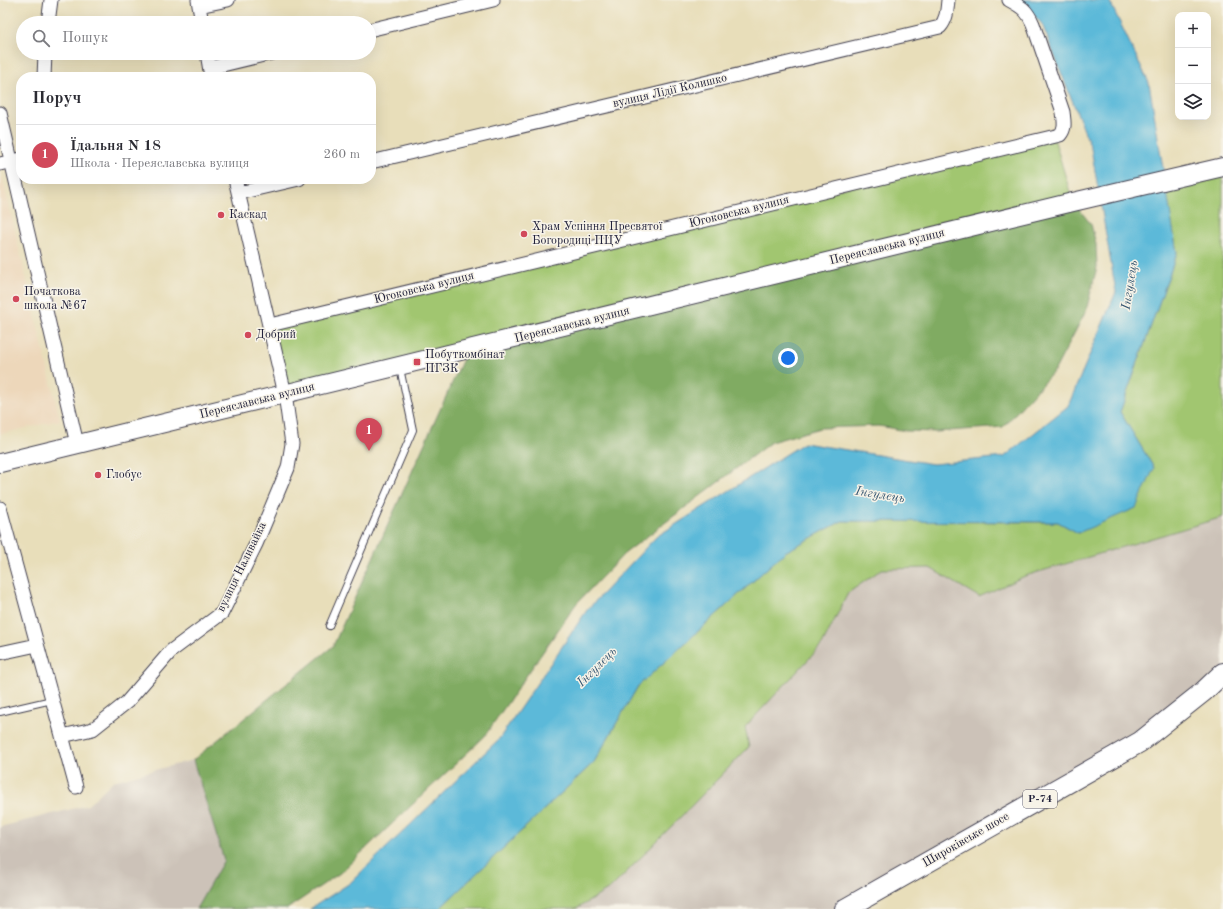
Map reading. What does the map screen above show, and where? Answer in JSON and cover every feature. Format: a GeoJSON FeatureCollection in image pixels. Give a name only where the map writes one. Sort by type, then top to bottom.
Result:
{"type":"FeatureCollection","features":[{"type":"Feature","properties":{"kind":"main road","name":"Широківське шосе"},"geometry":{"type":"LineString","coordinates":[[845,909],[1140,742],[1203,692],[1223,673]]}},
{"type":"Feature","properties":{"kind":"street"},"geometry":{"type":"LineString","coordinates":[[49,16],[51,0]]}},
{"type":"Feature","properties":{"kind":"street"},"geometry":{"type":"LineString","coordinates":[[201,16],[199,3],[228,0]]}},
{"type":"Feature","properties":{"kind":"street"},"geometry":{"type":"LineString","coordinates":[[376,28],[493,0]]}},
{"type":"Feature","properties":{"kind":"street","name":"вулиця Лідії Колишко"},"geometry":{"type":"LineString","coordinates":[[376,161],[940,27],[944,22],[948,10],[948,0]]}},
{"type":"Feature","properties":{"kind":"street","name":"Югоковська вулиця"},"geometry":{"type":"LineString","coordinates":[[270,325],[1060,135],[1063,131],[1065,122],[1063,112],[1033,24],[1029,14],[1023,8],[1009,0]]}},
{"type":"Feature","properties":{"kind":"street"},"geometry":{"type":"LineString","coordinates":[[44,72],[45,60]]}},
{"type":"Feature","properties":{"kind":"street"},"geometry":{"type":"LineString","coordinates":[[208,60],[210,72]]}},
{"type":"Feature","properties":{"kind":"street"},"geometry":{"type":"LineString","coordinates":[[213,72],[250,60]]}},
{"type":"Feature","properties":{"kind":"street"},"geometry":{"type":"LineString","coordinates":[[0,113],[16,182]]}},
{"type":"Feature","properties":{"kind":"street","name":"Переяславська вулиця"},"geometry":{"type":"LineString","coordinates":[[0,463],[1223,167]]}},
{"type":"Feature","properties":{"kind":"street"},"geometry":{"type":"LineString","coordinates":[[16,184],[77,444]]}},
{"type":"Feature","properties":{"kind":"street","name":"вулиця Наливайка"},"geometry":{"type":"LineString","coordinates":[[62,736],[93,729],[127,702],[171,650],[222,613],[256,544],[288,468],[292,444],[285,394],[236,184]]}},
{"type":"Feature","properties":{"kind":"street"},"geometry":{"type":"LineString","coordinates":[[239,193],[278,184]]}},
{"type":"Feature","properties":{"kind":"street"},"geometry":{"type":"LineString","coordinates":[[0,508],[76,786]]}},
{"type":"Feature","properties":{"kind":"street"},"geometry":{"type":"LineString","coordinates":[[0,654],[37,645]]}},
{"type":"Feature","properties":{"kind":"lane"},"geometry":{"type":"LineString","coordinates":[[328,626],[413,430],[400,367]]}},
{"type":"Feature","properties":{"kind":"lane"},"geometry":{"type":"LineString","coordinates":[[0,712],[52,700]]}},
{"type":"Feature","properties":{"kind":"shaded area","name":"Початкова школа №67"},"geometry":{"type":"Polygon","coordinates":[[[2,177],[60,420],[0,434],[0,178],[2,177]]]}},
{"type":"Feature","properties":{"kind":"shaded area"},"geometry":{"type":"Polygon","coordinates":[[[1223,517],[1223,668],[1140,742],[849,909],[576,909],[611,888],[744,727],[822,645],[848,593],[882,569],[930,568],[979,597],[1025,576],[1223,517]]]}},
{"type":"Feature","properties":{"kind":"shaded area"},"geometry":{"type":"Polygon","coordinates":[[[193,760],[224,860],[196,909],[0,909],[0,827],[88,805],[113,781],[193,760]]]}},
{"type":"Feature","properties":{"kind":"green space"},"geometry":{"type":"Polygon","coordinates":[[[1054,138],[1073,202],[285,394],[270,325],[1054,138]]]}},
{"type":"Feature","properties":{"kind":"green space"},"geometry":{"type":"Polygon","coordinates":[[[1223,169],[1223,517],[1025,576],[979,597],[930,568],[882,569],[848,593],[822,645],[745,727],[749,747],[611,888],[576,909],[439,909],[594,762],[638,686],[785,552],[842,521],[1058,522],[1078,533],[1154,468],[1120,412],[1177,253],[1164,181],[1223,169]]]}},
{"type":"Feature","properties":{"kind":"green space"},"geometry":{"type":"Polygon","coordinates":[[[1073,202],[1091,224],[1096,244],[1097,267],[1086,311],[1055,370],[1003,427],[936,432],[906,431],[879,426],[820,428],[771,442],[624,554],[576,604],[484,737],[340,873],[287,909],[196,909],[224,860],[193,760],[333,646],[467,350],[1073,202]]]}},
{"type":"Feature","properties":{"kind":"water","name":"Інгулець"},"geometry":{"type":"Polygon","coordinates":[[[1020,0],[1109,0],[1149,83],[1177,253],[1120,412],[1154,468],[1136,508],[1078,533],[1058,522],[842,521],[785,552],[638,686],[594,762],[439,909],[310,909],[350,883],[499,739],[587,610],[656,537],[804,443],[933,464],[1004,457],[1068,406],[1116,292],[1091,148],[1042,24],[1020,0]]]}},
{"type":"Feature","properties":{"kind":"place","name":"Каскад"},"geometry":{"type":"Point","coordinates":[221,215]}},
{"type":"Feature","properties":{"kind":"place","name":"Храм Успіння Пресвятої Богородиці ПЦУ"},"geometry":{"type":"Point","coordinates":[524,234]}},
{"type":"Feature","properties":{"kind":"place","name":"Початкова школа №67"},"geometry":{"type":"Point","coordinates":[16,299]}},
{"type":"Feature","properties":{"kind":"place","name":"Добрий"},"geometry":{"type":"Point","coordinates":[248,335]}},
{"type":"Feature","properties":{"kind":"place","name":"Побуткомбінат ПГЗК"},"geometry":{"type":"Point","coordinates":[417,362]}},
{"type":"Feature","properties":{"kind":"place","name":"Їдальня N 18"},"geometry":{"type":"Point","coordinates":[369,451]}},
{"type":"Feature","properties":{"kind":"place","name":"Глобус"},"geometry":{"type":"Point","coordinates":[98,475]}}]}
